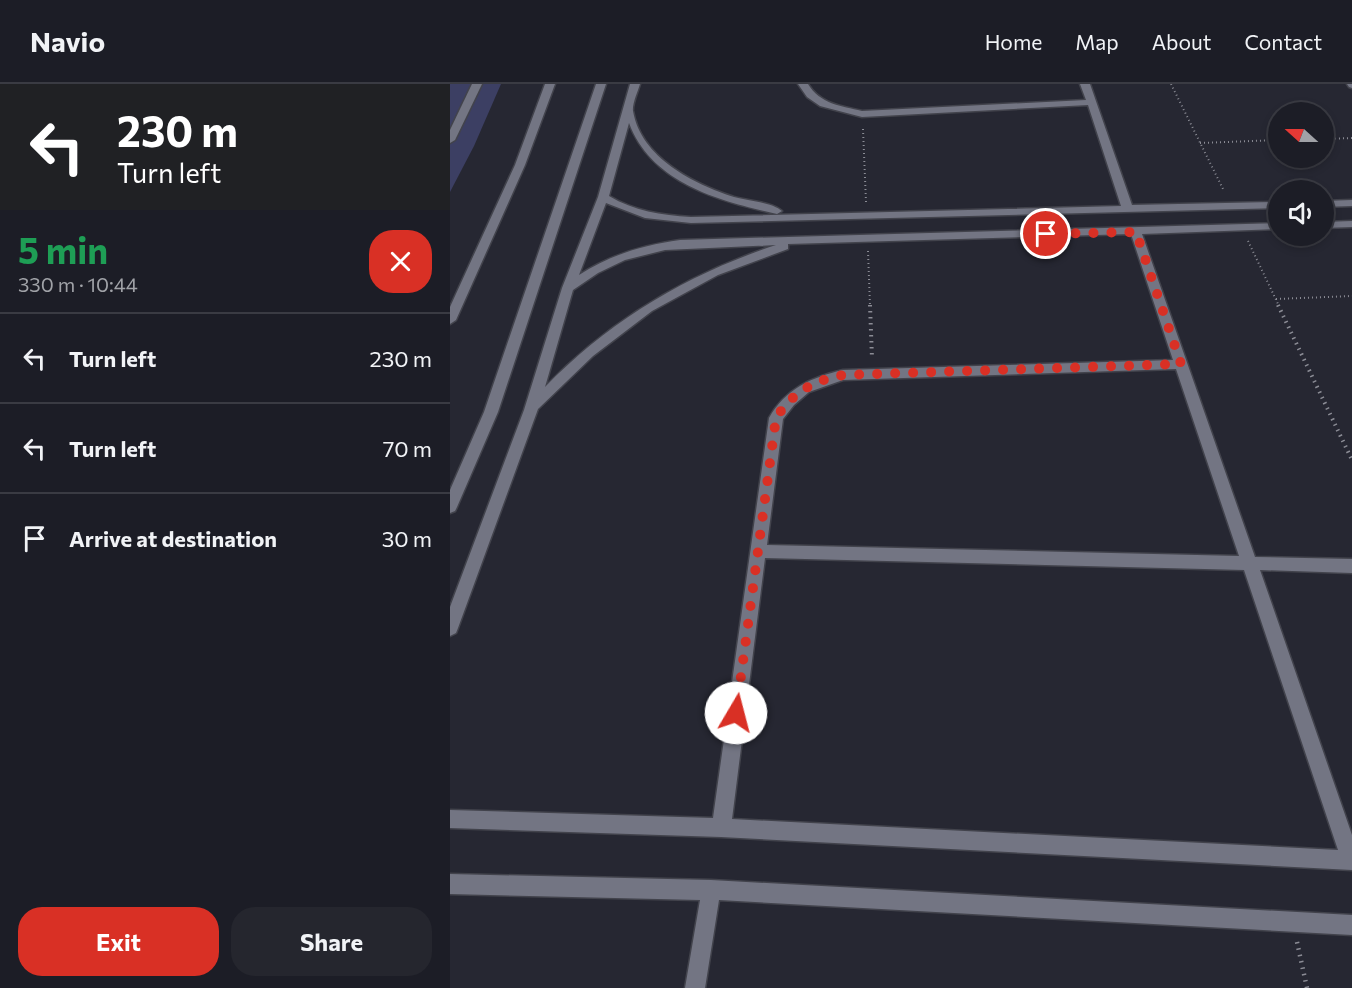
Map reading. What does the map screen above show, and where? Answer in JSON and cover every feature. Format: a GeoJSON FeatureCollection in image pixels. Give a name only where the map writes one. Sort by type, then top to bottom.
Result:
{"type":"FeatureCollection","features":[{"type":"Feature","properties":{"kind":"street"},"geometry":{"type":"LineString","coordinates":[[450,141],[477,84]]}},
{"type":"Feature","properties":{"kind":"street"},"geometry":{"type":"LineString","coordinates":[[450,320],[520,165],[550,84]]}},
{"type":"Feature","properties":{"kind":"street"},"geometry":{"type":"LineString","coordinates":[[450,507],[491,412],[602,84]]}},
{"type":"Feature","properties":{"kind":"street"},"geometry":{"type":"LineString","coordinates":[[450,628],[531,410],[568,288],[603,196],[629,112],[635,84]]}},
{"type":"Feature","properties":{"kind":"street"},"geometry":{"type":"LineString","coordinates":[[802,84],[810,95],[823,104],[862,114],[1091,102]]}},
{"type":"Feature","properties":{"kind":"street"},"geometry":{"type":"LineString","coordinates":[[1085,84],[1128,210]]}},
{"type":"Feature","properties":{"kind":"street"},"geometry":{"type":"LineString","coordinates":[[629,112],[633,128],[655,158],[694,185],[750,205],[816,216]]}},
{"type":"Feature","properties":{"kind":"street"},"geometry":{"type":"LineString","coordinates":[[603,196],[634,212],[675,220],[1268,205]]}},
{"type":"Feature","properties":{"kind":"street"},"geometry":{"type":"LineString","coordinates":[[1334,204],[1352,203]]}},
{"type":"Feature","properties":{"kind":"street"},"geometry":{"type":"LineString","coordinates":[[667,246],[665,233],[675,220]]}},
{"type":"Feature","properties":{"kind":"street"},"geometry":{"type":"LineString","coordinates":[[1334,225],[1352,224]]}},
{"type":"Feature","properties":{"kind":"street"},"geometry":{"type":"LineString","coordinates":[[568,288],[612,261],[667,246],[1268,226]]}},
{"type":"Feature","properties":{"kind":"street"},"geometry":{"type":"LineString","coordinates":[[450,819],[721,828],[1351,860],[1136,232]]}},
{"type":"Feature","properties":{"kind":"street"},"geometry":{"type":"LineString","coordinates":[[531,410],[598,344],[646,309],[723,268],[803,241]]}},
{"type":"Feature","properties":{"kind":"street"},"geometry":{"type":"LineString","coordinates":[[721,828],[776,418],[794,395],[822,379],[863,374],[1181,364]]}},
{"type":"Feature","properties":{"kind":"street"},"geometry":{"type":"LineString","coordinates":[[757,551],[1352,566]]}},
{"type":"Feature","properties":{"kind":"street"},"geometry":{"type":"LineString","coordinates":[[450,884],[711,890],[1352,926]]}},
{"type":"Feature","properties":{"kind":"street"},"geometry":{"type":"LineString","coordinates":[[695,988],[711,890]]}},
{"type":"Feature","properties":{"kind":"path"},"geometry":{"type":"LineString","coordinates":[[1171,84],[1231,206]]}},
{"type":"Feature","properties":{"kind":"path"},"geometry":{"type":"LineString","coordinates":[[1334,139],[1352,138]]}},
{"type":"Feature","properties":{"kind":"path"},"geometry":{"type":"LineString","coordinates":[[1200,143],[1268,140]]}},
{"type":"Feature","properties":{"kind":"path"},"geometry":{"type":"LineString","coordinates":[[1241,227],[1352,460]]}},
{"type":"Feature","properties":{"kind":"path"},"geometry":{"type":"LineString","coordinates":[[1276,299],[1352,296]]}},
{"type":"Feature","properties":{"kind":"path"},"geometry":{"type":"LineString","coordinates":[[1293,922],[1307,988]]}},
{"type":"Feature","properties":{"kind":"shaded area"},"geometry":{"type":"Polygon","coordinates":[[[450,84],[501,84],[474,146],[450,192],[450,84]]]}},
{"type":"Feature","properties":{"kind":"route"},"geometry":{"type":"LineString","coordinates":[[736,713],[776,418],[787,402],[802,388],[822,379],[843,375],[1181,364],[1136,232],[1046,234]]}}]}
